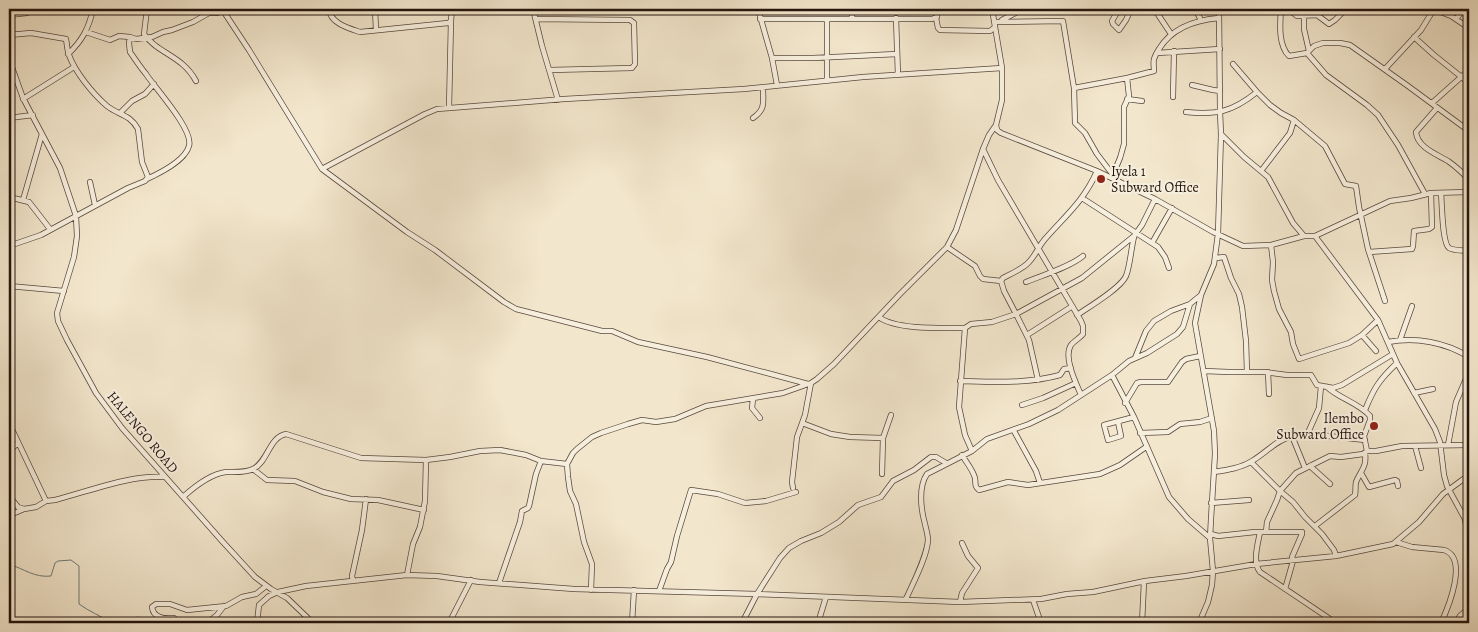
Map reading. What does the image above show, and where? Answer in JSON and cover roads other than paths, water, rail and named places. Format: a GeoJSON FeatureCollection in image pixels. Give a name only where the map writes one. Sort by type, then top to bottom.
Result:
{"type":"FeatureCollection","features":[{"type":"Feature","properties":{"kind":"street"},"geometry":{"type":"LineString","coordinates":[[68,54],[76,47],[86,32],[93,9]]}},
{"type":"Feature","properties":{"kind":"street"},"geometry":{"type":"LineString","coordinates":[[147,9],[143,31],[146,37],[185,66],[196,81]]}},
{"type":"Feature","properties":{"kind":"street"},"geometry":{"type":"LineString","coordinates":[[329,9],[331,18],[360,32],[451,22]]}},
{"type":"Feature","properties":{"kind":"street"},"geometry":{"type":"LineString","coordinates":[[375,9],[376,30]]}},
{"type":"Feature","properties":{"kind":"street"},"geometry":{"type":"LineString","coordinates":[[449,108],[452,9]]}},
{"type":"Feature","properties":{"kind":"street"},"geometry":{"type":"LineString","coordinates":[[533,9],[558,100]]}},
{"type":"Feature","properties":{"kind":"street"},"geometry":{"type":"LineString","coordinates":[[758,9],[772,58],[777,85]]}},
{"type":"Feature","properties":{"kind":"street"},"geometry":{"type":"LineString","coordinates":[[852,9],[852,18]]}},
{"type":"Feature","properties":{"kind":"street"},"geometry":{"type":"LineString","coordinates":[[937,9],[938,16],[936,18],[940,30],[990,31],[996,23],[1023,9]]}},
{"type":"Feature","properties":{"kind":"street"},"geometry":{"type":"LineString","coordinates":[[591,590],[592,564],[584,542],[576,504],[570,490],[567,464],[577,449],[592,437],[642,420],[656,422],[675,419],[706,406],[782,393],[809,383],[834,364],[947,247],[956,230],[983,149],[996,125],[1002,100],[1002,68],[996,23],[992,9]]}},
{"type":"Feature","properties":{"kind":"street"},"geometry":{"type":"LineString","coordinates":[[1119,9],[1112,21],[1119,30],[1131,9]]}},
{"type":"Feature","properties":{"kind":"street"},"geometry":{"type":"LineString","coordinates":[[1148,9],[1157,13],[1171,34]]}},
{"type":"Feature","properties":{"kind":"street"},"geometry":{"type":"LineString","coordinates":[[1157,13],[1163,9]]}},
{"type":"Feature","properties":{"kind":"street"},"geometry":{"type":"LineString","coordinates":[[1196,9],[1201,20]]}},
{"type":"Feature","properties":{"kind":"street"},"geometry":{"type":"LineString","coordinates":[[1199,623],[1210,598],[1213,571],[1210,536],[1214,472],[1214,431],[1195,322],[1201,295],[1216,258],[1218,234],[1221,134],[1219,9]]}},
{"type":"Feature","properties":{"kind":"street"},"geometry":{"type":"LineString","coordinates":[[1281,9],[1280,35],[1287,55],[1308,52],[1314,46],[1323,43],[1350,45],[1469,131]]}},
{"type":"Feature","properties":{"kind":"street"},"geometry":{"type":"LineString","coordinates":[[1288,9],[1297,16],[1317,15],[1329,24],[1346,9]]}},
{"type":"Feature","properties":{"kind":"street"},"geometry":{"type":"LineString","coordinates":[[1385,69],[1421,30],[1433,9],[1451,16],[1469,28]]}},
{"type":"Feature","properties":{"kind":"street"},"geometry":{"type":"LineString","coordinates":[[1456,20],[1464,9]]}},
{"type":"Feature","properties":{"kind":"street"},"geometry":{"type":"LineString","coordinates":[[86,32],[110,40],[119,36],[136,39],[156,36],[178,28],[210,12],[217,13],[223,10],[322,169],[407,232],[435,250],[496,297],[516,309],[612,332],[638,342],[707,357],[809,383]]}},
{"type":"Feature","properties":{"kind":"street"},"geometry":{"type":"LineString","coordinates":[[9,15],[27,13]]}},
{"type":"Feature","properties":{"kind":"street"},"geometry":{"type":"LineString","coordinates":[[1304,17],[1308,52],[1326,75],[1354,94],[1378,115],[1398,145],[1425,194]]}},
{"type":"Feature","properties":{"kind":"street"},"geometry":{"type":"LineString","coordinates":[[827,18],[828,81]]}},
{"type":"Feature","properties":{"kind":"street"},"geometry":{"type":"LineString","coordinates":[[896,18],[898,75]]}},
{"type":"Feature","properties":{"kind":"street"},"geometry":{"type":"LineString","coordinates":[[760,19],[936,18]]}},
{"type":"Feature","properties":{"kind":"street"},"geometry":{"type":"LineString","coordinates":[[1074,88],[1154,71],[1154,60],[1167,37],[1201,20],[1219,18]]}},
{"type":"Feature","properties":{"kind":"street"},"geometry":{"type":"LineString","coordinates":[[536,19],[630,20],[634,22],[635,64],[632,68],[569,68],[550,70]]}},
{"type":"Feature","properties":{"kind":"street"},"geometry":{"type":"LineString","coordinates":[[996,23],[1063,21],[1074,88],[1075,123],[1085,133],[1112,177]]}},
{"type":"Feature","properties":{"kind":"street"},"geometry":{"type":"LineString","coordinates":[[9,35],[30,33],[65,39],[67,41],[68,54],[74,67],[94,93],[107,106],[133,120],[138,129],[142,162],[147,173],[147,179]]}},
{"type":"Feature","properties":{"kind":"street"},"geometry":{"type":"LineString","coordinates":[[9,246],[41,235],[168,168],[183,156],[189,148],[190,144],[184,127],[130,52],[130,37]]}},
{"type":"Feature","properties":{"kind":"street"},"geometry":{"type":"LineString","coordinates":[[1414,37],[1469,83]]}},
{"type":"Feature","properties":{"kind":"street"},"geometry":{"type":"LineString","coordinates":[[1157,53],[1220,49]]}},
{"type":"Feature","properties":{"kind":"street"},"geometry":{"type":"LineString","coordinates":[[1174,51],[1174,97]]}},
{"type":"Feature","properties":{"kind":"street"},"geometry":{"type":"LineString","coordinates":[[772,58],[897,54]]}},
{"type":"Feature","properties":{"kind":"street","name":"HALENGO ROAD"},"geometry":{"type":"LineString","coordinates":[[9,59],[23,99],[60,168],[76,216],[77,236],[74,257],[58,308],[58,321],[72,349],[103,404],[183,498],[235,556],[266,586],[290,601],[313,623]]}},
{"type":"Feature","properties":{"kind":"street"},"geometry":{"type":"LineString","coordinates":[[1234,64],[1257,92],[1277,110],[1294,120],[1325,146],[1345,184],[1356,186],[1369,252],[1385,301]]}},
{"type":"Feature","properties":{"kind":"street"},"geometry":{"type":"LineString","coordinates":[[23,99],[74,67]]}},
{"type":"Feature","properties":{"kind":"street"},"geometry":{"type":"LineString","coordinates":[[322,169],[431,111],[449,108],[763,88],[777,85],[1002,68]]}},
{"type":"Feature","properties":{"kind":"street"},"geometry":{"type":"LineString","coordinates":[[1432,103],[1469,70]]}},
{"type":"Feature","properties":{"kind":"street"},"geometry":{"type":"LineString","coordinates":[[1112,177],[1123,150],[1125,135],[1124,107],[1129,93],[1128,78]]}},
{"type":"Feature","properties":{"kind":"street"},"geometry":{"type":"LineString","coordinates":[[121,112],[132,101],[145,94],[154,84]]}},
{"type":"Feature","properties":{"kind":"street"},"geometry":{"type":"LineString","coordinates":[[1192,85],[1220,91]]}},
{"type":"Feature","properties":{"kind":"street"},"geometry":{"type":"LineString","coordinates":[[753,118],[763,108],[763,88]]}},
{"type":"Feature","properties":{"kind":"street"},"geometry":{"type":"LineString","coordinates":[[1186,112],[1210,114],[1231,109],[1257,92]]}},
{"type":"Feature","properties":{"kind":"street"},"geometry":{"type":"LineString","coordinates":[[1127,99],[1142,101]]}},
{"type":"Feature","properties":{"kind":"street"},"geometry":{"type":"LineString","coordinates":[[1437,108],[1416,132],[1416,136],[1432,153],[1448,161],[1469,180]]}},
{"type":"Feature","properties":{"kind":"street"},"geometry":{"type":"LineString","coordinates":[[9,119],[33,115]]}},
{"type":"Feature","properties":{"kind":"street"},"geometry":{"type":"LineString","coordinates":[[1260,170],[1290,132],[1294,120]]}},
{"type":"Feature","properties":{"kind":"street"},"geometry":{"type":"LineString","coordinates":[[996,125],[1001,133],[1112,177],[1246,247],[1271,245],[1304,236],[1315,236],[1390,201],[1431,193],[1469,192]]}},
{"type":"Feature","properties":{"kind":"street"},"geometry":{"type":"LineString","coordinates":[[23,200],[42,134]]}},
{"type":"Feature","properties":{"kind":"street"},"geometry":{"type":"LineString","coordinates":[[1221,134],[1271,181],[1293,223],[1304,236]]}},
{"type":"Feature","properties":{"kind":"street"},"geometry":{"type":"LineString","coordinates":[[983,149],[998,180],[1051,272],[1063,289],[1071,307],[1084,326],[1083,334],[1072,344],[1069,350],[1069,363],[1081,395]]}},
{"type":"Feature","properties":{"kind":"street"},"geometry":{"type":"LineString","coordinates":[[1001,281],[1033,258],[1045,239],[1064,221],[1082,198],[1097,171]]}},
{"type":"Feature","properties":{"kind":"street"},"geometry":{"type":"LineString","coordinates":[[90,182],[95,205]]}},
{"type":"Feature","properties":{"kind":"street"},"geometry":{"type":"LineString","coordinates":[[1369,252],[1412,249],[1414,246],[1414,231],[1430,229],[1432,227],[1431,193]]}},
{"type":"Feature","properties":{"kind":"street"},"geometry":{"type":"LineString","coordinates":[[1441,193],[1444,234],[1447,246],[1449,248],[1469,251]]}},
{"type":"Feature","properties":{"kind":"street"},"geometry":{"type":"LineString","coordinates":[[9,197],[27,201],[31,204],[50,229]]}},
{"type":"Feature","properties":{"kind":"street"},"geometry":{"type":"LineString","coordinates":[[1082,198],[1162,252],[1169,268]]}},
{"type":"Feature","properties":{"kind":"street"},"geometry":{"type":"LineString","coordinates":[[1077,315],[1110,292],[1123,280],[1135,235],[1156,200]]}},
{"type":"Feature","properties":{"kind":"street"},"geometry":{"type":"LineString","coordinates":[[1152,244],[1172,208]]}},
{"type":"Feature","properties":{"kind":"street"},"geometry":{"type":"LineString","coordinates":[[879,317],[902,326],[965,328],[971,324],[992,322],[1016,314],[1082,278],[1135,235]]}},
{"type":"Feature","properties":{"kind":"street"},"geometry":{"type":"LineString","coordinates":[[1315,236],[1323,244],[1378,320],[1397,363],[1435,429],[1448,489],[1465,519],[1469,541]]}},
{"type":"Feature","properties":{"kind":"street"},"geometry":{"type":"LineString","coordinates":[[1271,245],[1274,291],[1279,309],[1291,332],[1298,358],[1302,359],[1349,343],[1362,335],[1378,320]]}},
{"type":"Feature","properties":{"kind":"street"},"geometry":{"type":"LineString","coordinates":[[947,247],[975,266],[980,276],[984,279],[1001,281]]}},
{"type":"Feature","properties":{"kind":"street"},"geometry":{"type":"LineString","coordinates":[[1026,282],[1083,256]]}},
{"type":"Feature","properties":{"kind":"street"},"geometry":{"type":"LineString","coordinates":[[1216,258],[1224,257],[1240,299],[1246,341],[1247,372]]}},
{"type":"Feature","properties":{"kind":"street"},"geometry":{"type":"LineString","coordinates":[[1001,281],[1028,335],[1038,380]]}},
{"type":"Feature","properties":{"kind":"street"},"geometry":{"type":"LineString","coordinates":[[9,286],[64,291]]}},
{"type":"Feature","properties":{"kind":"street"},"geometry":{"type":"LineString","coordinates":[[1134,358],[1146,331],[1154,321],[1171,311],[1190,304],[1201,295]]}},
{"type":"Feature","properties":{"kind":"street"},"geometry":{"type":"LineString","coordinates":[[906,600],[928,540],[922,503],[922,485],[927,474],[972,451],[987,439],[1014,431],[1044,418],[1112,375],[1134,358],[1181,330],[1190,304]]}},
{"type":"Feature","properties":{"kind":"street"},"geometry":{"type":"LineString","coordinates":[[1400,340],[1412,306]]}},
{"type":"Feature","properties":{"kind":"street"},"geometry":{"type":"LineString","coordinates":[[1028,335],[1071,307]]}},
{"type":"Feature","properties":{"kind":"street"},"geometry":{"type":"LineString","coordinates":[[965,328],[959,406],[965,435],[972,451]]}},
{"type":"Feature","properties":{"kind":"street"},"geometry":{"type":"LineString","coordinates":[[1362,335],[1376,352]]}},
{"type":"Feature","properties":{"kind":"street"},"geometry":{"type":"LineString","coordinates":[[1388,342],[1413,340],[1439,343],[1469,357]]}},
{"type":"Feature","properties":{"kind":"street"},"geometry":{"type":"LineString","coordinates":[[1204,371],[1268,372],[1288,376],[1311,375],[1315,383],[1321,386],[1338,387],[1393,354]]}},
{"type":"Feature","properties":{"kind":"street"},"geometry":{"type":"LineString","coordinates":[[1125,403],[1137,383],[1168,382],[1182,362],[1186,359],[1200,356]]}},
{"type":"Feature","properties":{"kind":"street"},"geometry":{"type":"LineString","coordinates":[[1365,410],[1372,391],[1397,363]]}},
{"type":"Feature","properties":{"kind":"street"},"geometry":{"type":"LineString","coordinates":[[960,381],[1001,383],[1038,380],[1060,375],[1066,368],[1072,368]]}},
{"type":"Feature","properties":{"kind":"street"},"geometry":{"type":"LineString","coordinates":[[1268,372],[1269,394]]}},
{"type":"Feature","properties":{"kind":"street"},"geometry":{"type":"LineString","coordinates":[[1448,445],[1456,402],[1469,372]]}},
{"type":"Feature","properties":{"kind":"street"},"geometry":{"type":"LineString","coordinates":[[1112,375],[1134,417],[1169,497],[1184,514],[1210,536],[1260,532],[1302,533],[1292,557],[1293,561],[1285,589]]}},
{"type":"Feature","properties":{"kind":"street"},"geometry":{"type":"LineString","coordinates":[[659,592],[671,562],[691,490],[718,494],[745,503],[766,501],[794,490],[792,482],[797,437],[806,408],[809,383]]}},
{"type":"Feature","properties":{"kind":"street"},"geometry":{"type":"LineString","coordinates":[[1022,404],[1043,398],[1076,383]]}},
{"type":"Feature","properties":{"kind":"street"},"geometry":{"type":"LineString","coordinates":[[1307,435],[1318,408],[1321,386]]}},
{"type":"Feature","properties":{"kind":"street"},"geometry":{"type":"LineString","coordinates":[[1314,526],[1355,495],[1355,484],[1366,463],[1365,432],[1371,418],[1365,410],[1334,393],[1327,387]]}},
{"type":"Feature","properties":{"kind":"street"},"geometry":{"type":"LineString","coordinates":[[1414,393],[1433,389]]}},
{"type":"Feature","properties":{"kind":"street"},"geometry":{"type":"LineString","coordinates":[[754,399],[752,408],[760,418]]}},
{"type":"Feature","properties":{"kind":"street"},"geometry":{"type":"LineString","coordinates":[[882,474],[883,438],[891,415]]}},
{"type":"Feature","properties":{"kind":"street"},"geometry":{"type":"LineString","coordinates":[[1118,422],[1121,436],[1108,440],[1103,426],[1134,417]]}},
{"type":"Feature","properties":{"kind":"street"},"geometry":{"type":"LineString","coordinates":[[1140,433],[1168,432],[1180,424],[1200,422],[1212,418]]}},
{"type":"Feature","properties":{"kind":"street"},"geometry":{"type":"LineString","coordinates":[[9,423],[46,501]]}},
{"type":"Feature","properties":{"kind":"street"},"geometry":{"type":"LineString","coordinates":[[802,423],[831,434],[850,437],[883,438]]}},
{"type":"Feature","properties":{"kind":"street"},"geometry":{"type":"LineString","coordinates":[[1014,431],[1036,471],[1040,483]]}},
{"type":"Feature","properties":{"kind":"street"},"geometry":{"type":"LineString","coordinates":[[183,498],[214,475],[253,469],[278,438],[286,434],[361,458],[426,460],[480,451],[500,450],[526,455],[541,461],[567,464]]}},
{"type":"Feature","properties":{"kind":"street"},"geometry":{"type":"LineString","coordinates":[[1214,472],[1251,462],[1271,446],[1292,436],[1307,435],[1365,440]]}},
{"type":"Feature","properties":{"kind":"street"},"geometry":{"type":"LineString","coordinates":[[1292,436],[1300,457],[1308,467],[1330,484]]}},
{"type":"Feature","properties":{"kind":"street"},"geometry":{"type":"LineString","coordinates":[[9,451],[18,443]]}},
{"type":"Feature","properties":{"kind":"street"},"geometry":{"type":"LineString","coordinates":[[1266,532],[1267,522],[1280,491],[1292,476],[1330,456],[1341,457],[1396,447],[1469,445]]}},
{"type":"Feature","properties":{"kind":"street"},"geometry":{"type":"LineString","coordinates":[[1415,446],[1421,468]]}},
{"type":"Feature","properties":{"kind":"street"},"geometry":{"type":"LineString","coordinates":[[962,455],[975,478],[975,485],[978,490],[1008,482],[1028,485],[1100,474],[1120,466],[1146,447]]}},
{"type":"Feature","properties":{"kind":"street"},"geometry":{"type":"LineString","coordinates":[[742,623],[757,594],[780,558],[789,548],[801,540],[821,533],[845,517],[858,504],[881,498],[893,481],[914,470],[929,458],[936,458],[946,464]]}},
{"type":"Feature","properties":{"kind":"street"},"geometry":{"type":"LineString","coordinates":[[408,575],[413,544],[424,510],[426,460]]}},
{"type":"Feature","properties":{"kind":"street"},"geometry":{"type":"LineString","coordinates":[[499,583],[522,511],[529,506],[541,461]]}},
{"type":"Feature","properties":{"kind":"street"},"geometry":{"type":"LineString","coordinates":[[1251,462],[1293,502],[1328,542],[1336,556]]}},
{"type":"Feature","properties":{"kind":"street"},"geometry":{"type":"LineString","coordinates":[[253,469],[267,480],[295,481],[344,498],[378,500],[424,510]]}},
{"type":"Feature","properties":{"kind":"street"},"geometry":{"type":"LineString","coordinates":[[1361,473],[1369,487],[1395,480],[1398,486]]}},
{"type":"Feature","properties":{"kind":"street"},"geometry":{"type":"LineString","coordinates":[[257,623],[259,604],[278,592],[322,584],[408,575],[450,577],[556,589],[634,590],[960,602],[1032,600],[1093,592],[1256,564],[1356,553],[1396,542],[1419,522],[1448,489],[1469,475]]}},
{"type":"Feature","properties":{"kind":"street"},"geometry":{"type":"LineString","coordinates":[[10,515],[24,509],[36,507],[46,501],[127,481],[165,477]]}},
{"type":"Feature","properties":{"kind":"street"},"geometry":{"type":"LineString","coordinates":[[9,496],[18,507],[24,509]]}},
{"type":"Feature","properties":{"kind":"street"},"geometry":{"type":"LineString","coordinates":[[353,581],[352,576],[362,530],[366,500]]}},
{"type":"Feature","properties":{"kind":"street"},"geometry":{"type":"LineString","coordinates":[[1211,503],[1249,500]]}},
{"type":"Feature","properties":{"kind":"street"},"geometry":{"type":"LineString","coordinates":[[1260,532],[1256,564],[1260,572],[1336,623]]}},
{"type":"Feature","properties":{"kind":"street"},"geometry":{"type":"LineString","coordinates":[[1396,542],[1412,547],[1444,550],[1451,555],[1454,561],[1456,580],[1441,623]]}},
{"type":"Feature","properties":{"kind":"street"},"geometry":{"type":"LineString","coordinates":[[960,602],[962,593],[978,568],[968,556],[962,543]]}},
{"type":"Feature","properties":{"kind":"street"},"geometry":{"type":"LineString","coordinates":[[449,623],[472,580]]}},
{"type":"Feature","properties":{"kind":"street"},"geometry":{"type":"LineString","coordinates":[[1142,623],[1144,582]]}},
{"type":"Feature","properties":{"kind":"street"},"geometry":{"type":"LineString","coordinates":[[178,623],[174,618],[160,617],[152,610],[152,606],[156,604],[170,604],[187,610],[224,606],[242,597],[256,594],[266,586]]}},
{"type":"Feature","properties":{"kind":"street"},"geometry":{"type":"LineString","coordinates":[[632,623],[634,590]]}},
{"type":"Feature","properties":{"kind":"street"},"geometry":{"type":"LineString","coordinates":[[818,623],[826,597]]}},
{"type":"Feature","properties":{"kind":"street"},"geometry":{"type":"LineString","coordinates":[[1032,600],[1041,623]]}},
{"type":"Feature","properties":{"kind":"street"},"geometry":{"type":"LineString","coordinates":[[207,623],[224,606]]}},
{"type":"Feature","properties":{"kind":"street"},"geometry":{"type":"LineString","coordinates":[[1455,623],[1469,608]]}},
{"type":"Feature","properties":{"kind":"waterway"},"geometry":{"type":"LineString","coordinates":[[9,564],[35,574],[51,576],[55,563],[71,560],[79,566],[79,604],[112,623],[119,619],[121,623]]}},
{"type":"Feature","properties":{"kind":"waterway"},"geometry":{"type":"LineString","coordinates":[[130,623],[137,617],[142,618],[146,623]]}},
{"type":"Feature","properties":{"kind":"place","name":"Iyela 1 Subward Office"},"geometry":{"type":"Point","coordinates":[1101,179]}},
{"type":"Feature","properties":{"kind":"place","name":"Ilembo Subward Office"},"geometry":{"type":"Point","coordinates":[1374,426]}}]}
